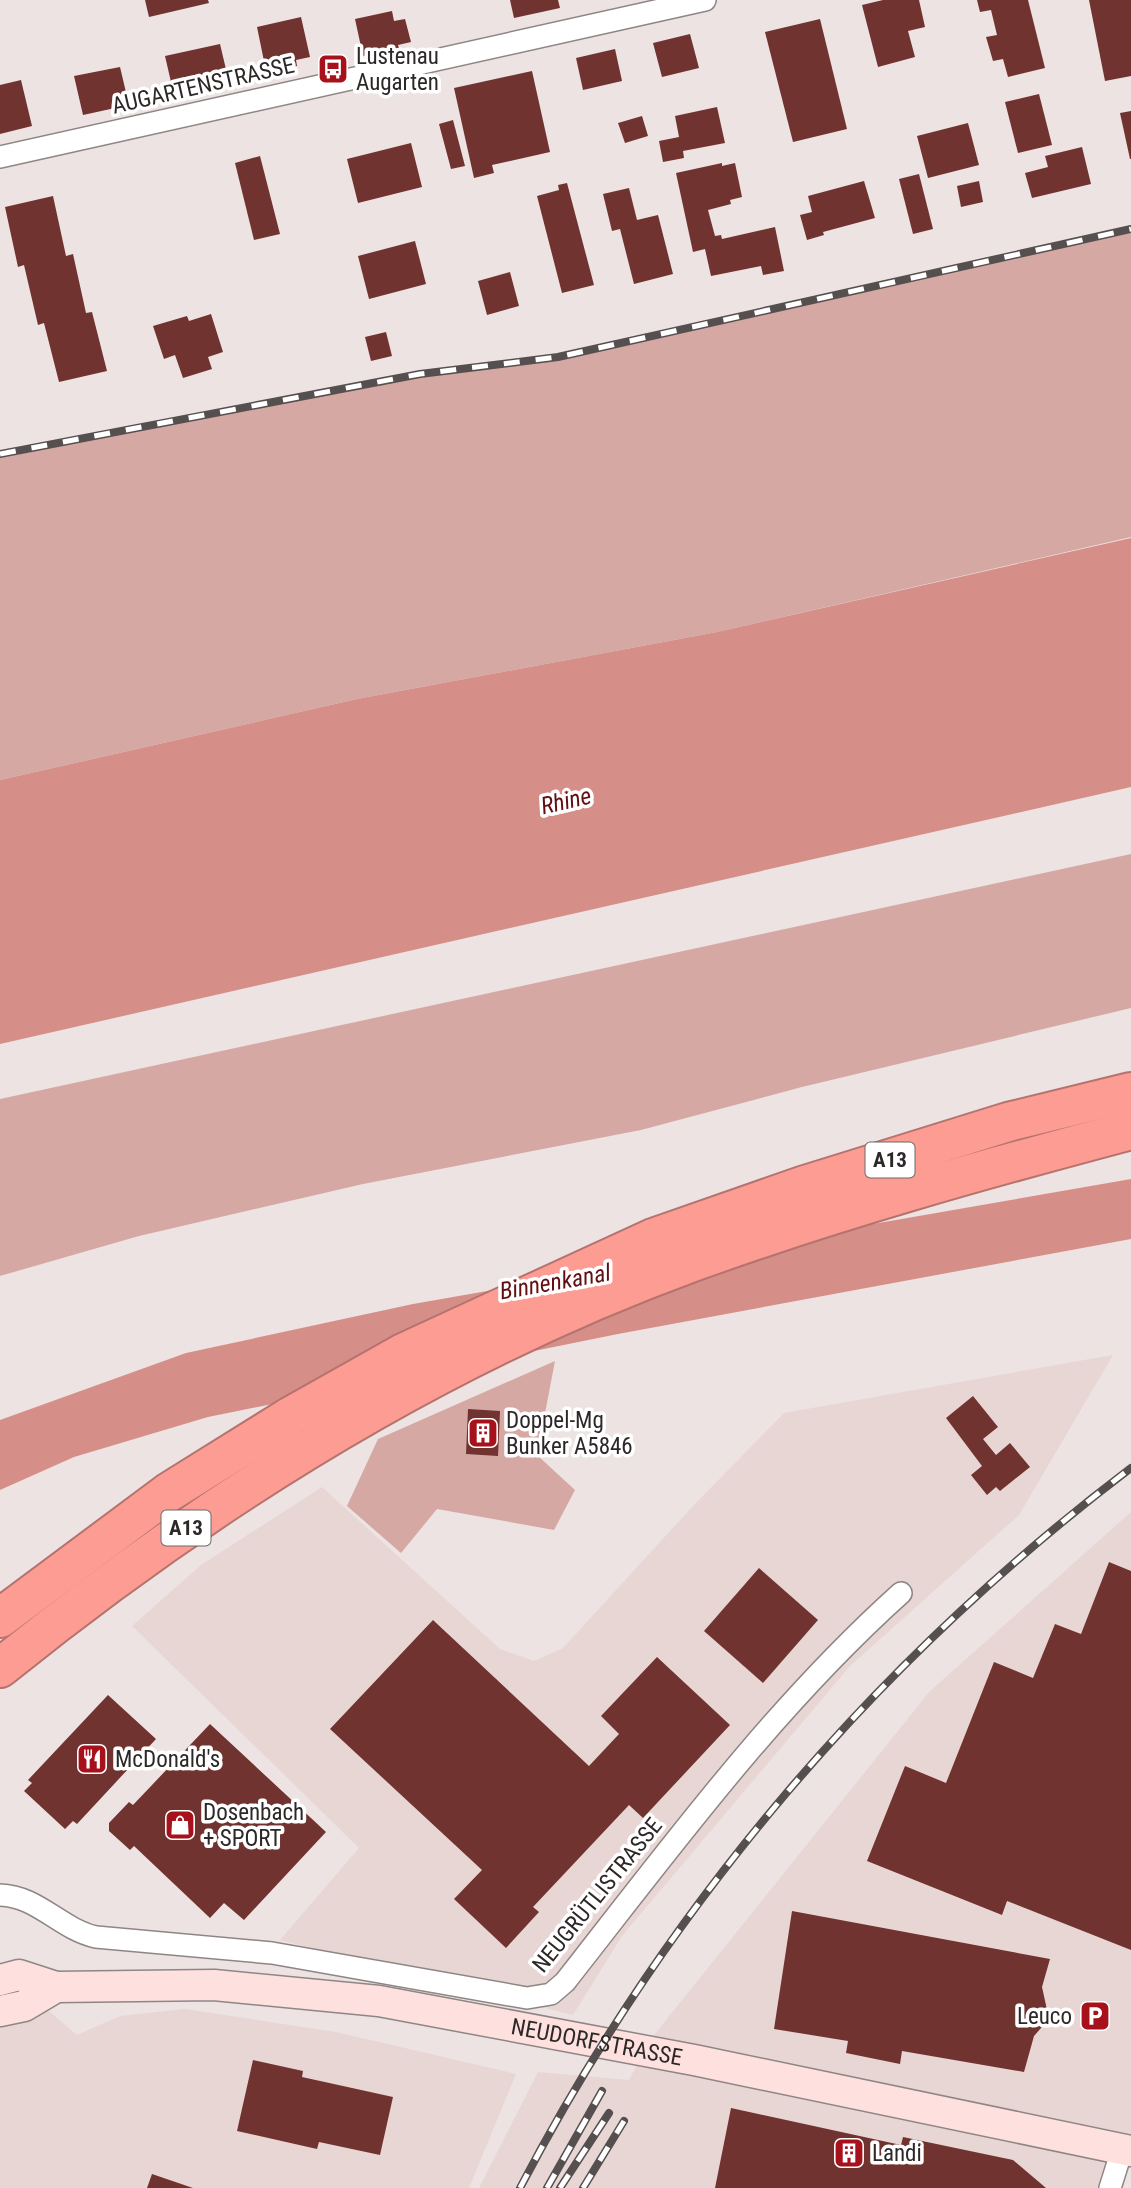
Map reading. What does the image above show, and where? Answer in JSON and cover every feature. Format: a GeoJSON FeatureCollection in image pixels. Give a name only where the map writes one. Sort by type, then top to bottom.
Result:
{"type":"FeatureCollection","features":[{"type":"Feature","properties":{"kind":"highway","name":"A13"},"geometry":{"type":"LineString","coordinates":[[0,1618],[115,1531],[237,1449],[402,1353],[653,1238],[802,1185],[1008,1122],[1131,1093]]}},
{"type":"Feature","properties":{"kind":"highway","name":"A13"},"geometry":{"type":"LineString","coordinates":[[0,1668],[101,1588],[217,1507],[383,1407],[562,1317],[692,1263],[823,1219],[923,1187],[1131,1130]]}},
{"type":"Feature","properties":{"kind":"main road","name":"NEUDORFSTRASSE"},"geometry":{"type":"LineString","coordinates":[[0,1980],[19,1975],[56,1987],[214,1985],[379,2001],[694,2060],[1126,2151]]}},
{"type":"Feature","properties":{"kind":"main road","name":"NEUDORFSTRASSE"},"geometry":{"type":"LineString","coordinates":[[0,2011],[24,2006],[56,1987]]}},
{"type":"Feature","properties":{"kind":"street","name":"AUGARTENSTRASSE"},"geometry":{"type":"LineString","coordinates":[[0,157],[705,0]]}},
{"type":"Feature","properties":{"kind":"street","name":"NEUGRÜTLISTRASSE"},"geometry":{"type":"LineString","coordinates":[[0,1895],[34,1903],[77,1932],[96,1937],[272,1953],[527,1998],[551,1994],[565,1982],[730,1772],[849,1640],[901,1593]]}},
{"type":"Feature","properties":{"kind":"street"},"geometry":{"type":"LineString","coordinates":[[1110,2188],[1126,2151]]}},
{"type":"Feature","properties":{"kind":"shaded area"},"geometry":{"type":"Polygon","coordinates":[[[1131,230],[1131,537],[717,632],[357,699],[0,780],[0,458],[420,374],[558,357],[1131,230]]]}},
{"type":"Feature","properties":{"kind":"shaded area"},"geometry":{"type":"Polygon","coordinates":[[[1131,854],[1131,1008],[802,1087],[641,1130],[363,1184],[139,1236],[0,1276],[0,1099],[1131,854]]]}},
{"type":"Feature","properties":{"kind":"shaded area"},"geometry":{"type":"Polygon","coordinates":[[[1113,1355],[1019,1515],[850,1666],[622,1936],[573,2015],[280,1940],[359,1848],[132,1626],[201,1565],[322,1487],[500,1649],[534,1661],[563,1648],[692,1507],[784,1413],[1113,1355]]]}},
{"type":"Feature","properties":{"kind":"shaded area"},"geometry":{"type":"Polygon","coordinates":[[[555,1361],[537,1455],[575,1490],[554,1530],[437,1509],[401,1553],[347,1506],[378,1439],[555,1361]]]}},
{"type":"Feature","properties":{"kind":"shaded area"},"geometry":{"type":"Polygon","coordinates":[[[1131,1512],[1131,2140],[1110,2188],[479,2188],[538,2072],[629,2080],[650,2040],[930,1691],[1131,1512]]]}},
{"type":"Feature","properties":{"kind":"shaded area"},"geometry":{"type":"Polygon","coordinates":[[[185,2009],[336,2032],[516,2074],[469,2188],[0,2188],[0,2024],[49,2011],[77,2035],[120,2016],[185,2009]]]}},
{"type":"Feature","properties":{"kind":"water","name":"Rhine"},"geometry":{"type":"Polygon","coordinates":[[[1131,538],[1131,787],[0,1044],[0,780],[357,699],[717,632],[1131,538]]]}},
{"type":"Feature","properties":{"kind":"water","name":"Binnenkanal"},"geometry":{"type":"Polygon","coordinates":[[[1131,1179],[1131,1239],[618,1334],[208,1417],[74,1457],[0,1490],[0,1420],[186,1353],[413,1304],[1131,1179]]]}},
{"type":"Feature","properties":{"kind":"building"},"geometry":{"type":"Polygon","coordinates":[[[145,0],[208,0],[209,3],[149,17],[145,0]]]}},
{"type":"Feature","properties":{"kind":"building"},"geometry":{"type":"Polygon","coordinates":[[[510,0],[558,0],[560,8],[514,18],[510,0]]]}},
{"type":"Feature","properties":{"kind":"building"},"geometry":{"type":"Polygon","coordinates":[[[883,0],[919,0],[925,27],[908,31],[915,57],[878,67],[862,5],[883,0]]]}},
{"type":"Feature","properties":{"kind":"building"},"geometry":{"type":"Polygon","coordinates":[[[977,0],[1028,0],[1045,68],[1008,77],[1003,59],[993,61],[986,37],[997,35],[991,10],[980,12],[977,0]]]}},
{"type":"Feature","properties":{"kind":"building"},"geometry":{"type":"Polygon","coordinates":[[[1089,0],[1131,0],[1131,76],[1105,81],[1089,0]]]}},
{"type":"Feature","properties":{"kind":"building"},"geometry":{"type":"Polygon","coordinates":[[[392,11],[394,21],[405,19],[411,42],[398,45],[399,48],[363,56],[355,19],[392,11]]]}},
{"type":"Feature","properties":{"kind":"building"},"geometry":{"type":"Polygon","coordinates":[[[301,17],[310,57],[296,60],[297,66],[274,71],[273,64],[265,66],[257,27],[301,17]]]}},
{"type":"Feature","properties":{"kind":"building"},"geometry":{"type":"Polygon","coordinates":[[[820,19],[847,129],[793,142],[765,32],[820,19]]]}},
{"type":"Feature","properties":{"kind":"building"},"geometry":{"type":"Polygon","coordinates":[[[690,34],[699,68],[662,77],[653,43],[690,34]]]}},
{"type":"Feature","properties":{"kind":"building"},"geometry":{"type":"Polygon","coordinates":[[[220,44],[229,82],[174,95],[165,56],[220,44]]]}},
{"type":"Feature","properties":{"kind":"building"},"geometry":{"type":"Polygon","coordinates":[[[615,49],[622,81],[583,90],[576,58],[615,49]]]}},
{"type":"Feature","properties":{"kind":"building"},"geometry":{"type":"Polygon","coordinates":[[[120,67],[129,105],[83,115],[74,76],[120,67]]]}},
{"type":"Feature","properties":{"kind":"building"},"geometry":{"type":"Polygon","coordinates":[[[532,71],[550,152],[492,165],[494,173],[474,178],[454,88],[532,71]]]}},
{"type":"Feature","properties":{"kind":"building"},"geometry":{"type":"Polygon","coordinates":[[[21,80],[32,126],[0,134],[0,85],[21,80]]]}},
{"type":"Feature","properties":{"kind":"building"},"geometry":{"type":"Polygon","coordinates":[[[1039,94],[1052,145],[1018,153],[1005,102],[1039,94]]]}},
{"type":"Feature","properties":{"kind":"building"},"geometry":{"type":"Polygon","coordinates":[[[717,107],[725,143],[683,151],[684,158],[663,162],[659,141],[679,137],[675,116],[717,107]]]}},
{"type":"Feature","properties":{"kind":"building"},"geometry":{"type":"Polygon","coordinates":[[[1131,111],[1131,159],[1130,159],[1120,113],[1131,111]]]}},
{"type":"Feature","properties":{"kind":"building"},"geometry":{"type":"Polygon","coordinates":[[[642,116],[648,136],[625,143],[618,123],[642,116]]]}},
{"type":"Feature","properties":{"kind":"building"},"geometry":{"type":"Polygon","coordinates":[[[453,120],[465,166],[451,169],[439,124],[453,120]]]}},
{"type":"Feature","properties":{"kind":"building"},"geometry":{"type":"Polygon","coordinates":[[[968,123],[979,165],[928,178],[917,136],[968,123]]]}},
{"type":"Feature","properties":{"kind":"building"},"geometry":{"type":"Polygon","coordinates":[[[411,143],[422,187],[358,203],[347,159],[411,143]]]}},
{"type":"Feature","properties":{"kind":"building"},"geometry":{"type":"Polygon","coordinates":[[[1082,147],[1091,184],[1032,198],[1025,173],[1048,167],[1045,156],[1082,147]]]}},
{"type":"Feature","properties":{"kind":"building"},"geometry":{"type":"Polygon","coordinates":[[[260,156],[280,234],[254,240],[235,163],[260,156]]]}},
{"type":"Feature","properties":{"kind":"building"},"geometry":{"type":"Polygon","coordinates":[[[722,163],[722,166],[735,163],[742,197],[730,200],[731,204],[708,210],[715,236],[721,235],[722,239],[775,227],[784,271],[763,275],[761,266],[711,276],[705,249],[693,252],[676,173],[722,163]]]}},
{"type":"Feature","properties":{"kind":"building"},"geometry":{"type":"Polygon","coordinates":[[[919,174],[933,229],[913,234],[899,179],[919,174]]]}},
{"type":"Feature","properties":{"kind":"building"},"geometry":{"type":"Polygon","coordinates":[[[864,181],[875,218],[823,232],[824,235],[807,240],[800,215],[812,212],[808,196],[864,181]]]}},
{"type":"Feature","properties":{"kind":"building"},"geometry":{"type":"Polygon","coordinates":[[[979,181],[983,202],[961,207],[957,186],[979,181]]]}},
{"type":"Feature","properties":{"kind":"building"},"geometry":{"type":"Polygon","coordinates":[[[567,183],[594,285],[562,293],[537,196],[559,190],[558,185],[567,183]]]}},
{"type":"Feature","properties":{"kind":"building"},"geometry":{"type":"Polygon","coordinates":[[[629,188],[637,220],[658,215],[673,274],[634,284],[620,229],[612,231],[603,194],[629,188]]]}},
{"type":"Feature","properties":{"kind":"building"},"geometry":{"type":"Polygon","coordinates":[[[53,196],[66,256],[73,254],[86,313],[92,312],[107,371],[59,382],[44,323],[38,325],[24,265],[18,267],[5,207],[53,196]]]}},
{"type":"Feature","properties":{"kind":"building"},"geometry":{"type":"Polygon","coordinates":[[[415,241],[426,284],[369,299],[358,256],[415,241]]]}},
{"type":"Feature","properties":{"kind":"building"},"geometry":{"type":"Polygon","coordinates":[[[510,272],[519,306],[487,315],[478,281],[510,272]]]}},
{"type":"Feature","properties":{"kind":"building"},"geometry":{"type":"Polygon","coordinates":[[[211,314],[223,352],[208,357],[212,369],[183,378],[175,355],[164,359],[153,326],[187,316],[189,321],[211,314]]]}},
{"type":"Feature","properties":{"kind":"building"},"geometry":{"type":"Polygon","coordinates":[[[386,332],[392,356],[371,361],[365,337],[386,332]]]}},
{"type":"Feature","properties":{"kind":"building"},"geometry":{"type":"Polygon","coordinates":[[[973,1396],[998,1427],[983,1439],[996,1455],[1010,1443],[1030,1467],[1000,1491],[996,1487],[987,1495],[971,1475],[982,1466],[946,1418],[973,1396]]]}},
{"type":"Feature","properties":{"kind":"building","name":"Doppel-Mg Bunker A5846"},"geometry":{"type":"Polygon","coordinates":[[[468,1409],[500,1411],[498,1456],[466,1454],[468,1409]]]}},
{"type":"Feature","properties":{"kind":"building"},"geometry":{"type":"Polygon","coordinates":[[[1109,1562],[1131,1571],[1131,1950],[1007,1901],[1002,1915],[867,1861],[905,1766],[946,1783],[994,1662],[1033,1678],[1055,1624],[1081,1634],[1109,1562]]]}},
{"type":"Feature","properties":{"kind":"building"},"geometry":{"type":"Polygon","coordinates":[[[759,1568],[818,1620],[763,1683],[704,1631],[759,1568]]]}},
{"type":"Feature","properties":{"kind":"building"},"geometry":{"type":"Polygon","coordinates":[[[433,1620],[589,1766],[619,1734],[601,1716],[657,1657],[730,1725],[643,1818],[629,1805],[533,1907],[539,1912],[506,1948],[454,1899],[482,1870],[330,1729],[433,1620]]]}},
{"type":"Feature","properties":{"kind":"building","name":"McDonald's"},"geometry":{"type":"Polygon","coordinates":[[[108,1695],[156,1739],[77,1824],[73,1821],[65,1829],[24,1791],[32,1783],[28,1780],[108,1695]]]}},
{"type":"Feature","properties":{"kind":"building"},"geometry":{"type":"Polygon","coordinates":[[[210,1724],[326,1832],[244,1920],[224,1903],[210,1918],[134,1846],[130,1850],[109,1831],[109,1823],[129,1802],[133,1805],[210,1724]]]}},
{"type":"Feature","properties":{"kind":"building"},"geometry":{"type":"Polygon","coordinates":[[[792,1911],[1050,1959],[1042,1987],[1049,2019],[1034,2036],[1024,2072],[902,2051],[900,2064],[846,2053],[848,2041],[774,2029],[792,1911]]]}},
{"type":"Feature","properties":{"kind":"building"},"geometry":{"type":"Polygon","coordinates":[[[253,2060],[303,2071],[302,2077],[393,2097],[380,2155],[319,2142],[317,2149],[237,2131],[253,2060]]]}},
{"type":"Feature","properties":{"kind":"building","name":"Landi"},"geometry":{"type":"Polygon","coordinates":[[[731,2108],[901,2145],[903,2137],[1013,2160],[1046,2188],[715,2188],[731,2108]]]}},
{"type":"Feature","properties":{"kind":"building"},"geometry":{"type":"Polygon","coordinates":[[[152,2174],[193,2188],[147,2188],[152,2174]]]}},
{"type":"Feature","properties":{"kind":"railway"},"geometry":{"type":"LineString","coordinates":[[0,454],[420,374],[558,357],[1131,229]]}},
{"type":"Feature","properties":{"kind":"railway"},"geometry":{"type":"LineString","coordinates":[[520,2188],[578,2084],[642,1983],[711,1887],[785,1794],[865,1706],[949,1622],[1038,1543],[1131,1468]]}},
{"type":"Feature","properties":{"kind":"railway"},"geometry":{"type":"LineString","coordinates":[[547,2188],[602,2091]]}},
{"type":"Feature","properties":{"kind":"railway"},"geometry":{"type":"LineString","coordinates":[[560,2188],[609,2113]]}},
{"type":"Feature","properties":{"kind":"railway"},"geometry":{"type":"LineString","coordinates":[[583,2188],[624,2121]]}},
{"type":"Feature","properties":{"kind":"place","name":"Lustenau Augarten"},"geometry":{"type":"Point","coordinates":[333,69]}},
{"type":"Feature","properties":{"kind":"place","name":"Doppel-Mg Bunker A5846"},"geometry":{"type":"Point","coordinates":[483,1433]}},
{"type":"Feature","properties":{"kind":"place","name":"McDonald's"},"geometry":{"type":"Point","coordinates":[92,1759]}},
{"type":"Feature","properties":{"kind":"place","name":"Dosenbach + SPORT"},"geometry":{"type":"Point","coordinates":[180,1825]}},
{"type":"Feature","properties":{"kind":"place","name":"Leuco"},"geometry":{"type":"Point","coordinates":[1095,2016]}},
{"type":"Feature","properties":{"kind":"place","name":"Landi"},"geometry":{"type":"Point","coordinates":[849,2153]}}]}
